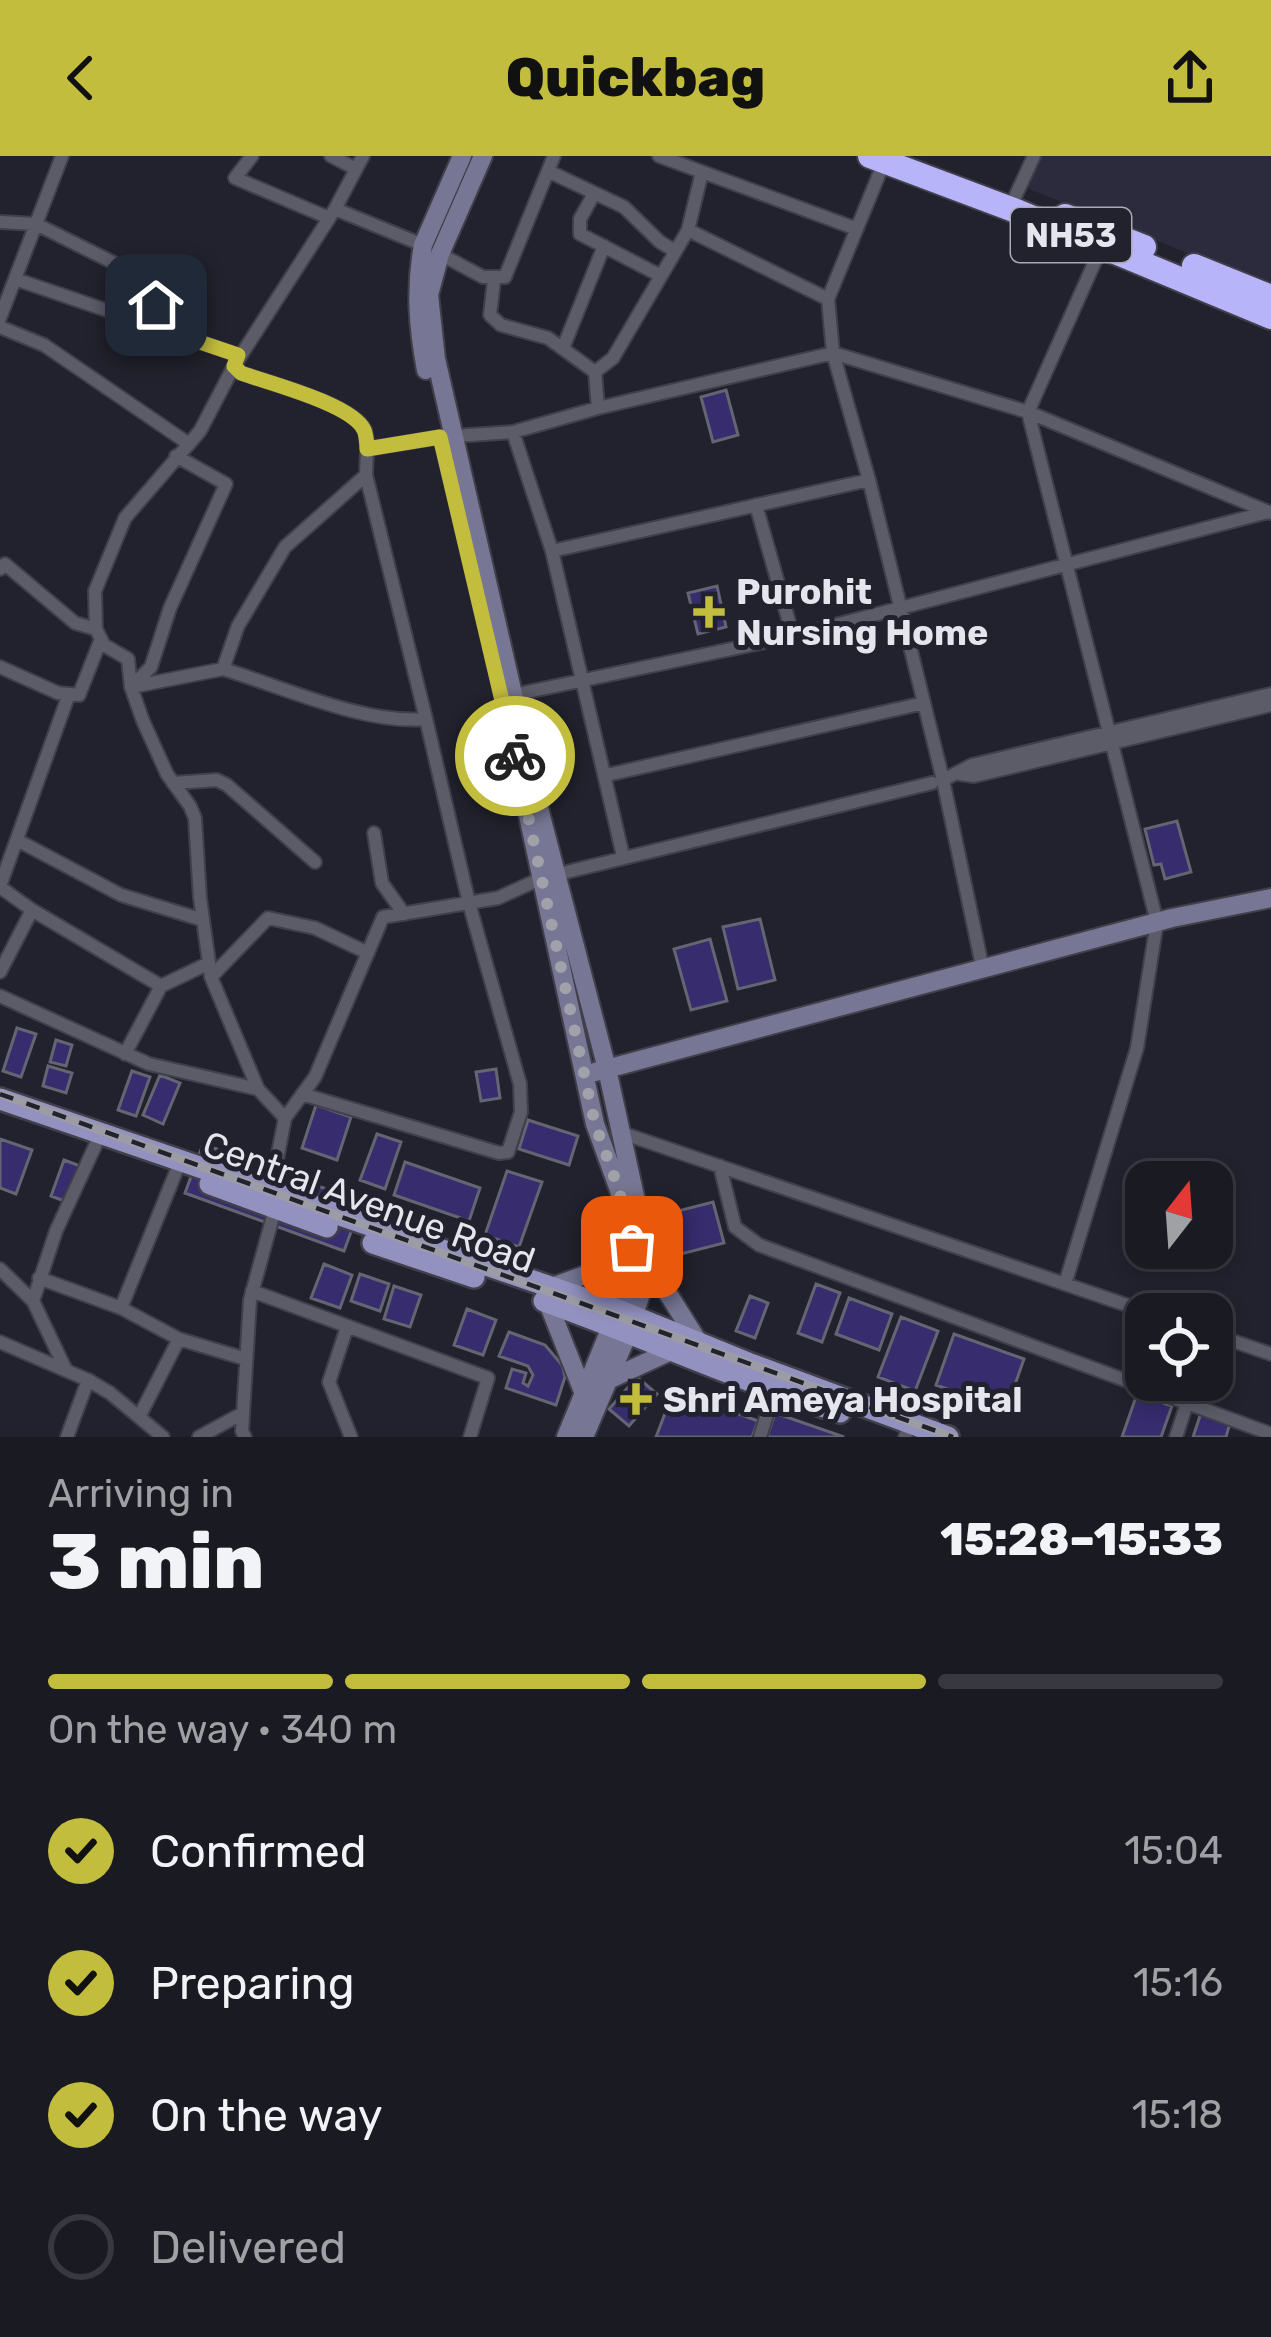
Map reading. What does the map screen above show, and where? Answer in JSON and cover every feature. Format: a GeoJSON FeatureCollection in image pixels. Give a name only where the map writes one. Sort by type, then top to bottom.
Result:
{"type":"FeatureCollection","features":[{"type":"Feature","properties":{"kind":"highway","name":"NH53"},"geometry":{"type":"LineString","coordinates":[[887,157],[1016,197],[1271,316]]}},
{"type":"Feature","properties":{"kind":"highway","name":"NH53"},"geometry":{"type":"LineString","coordinates":[[887,157],[1101,248],[1137,253],[1271,297]]}},
{"type":"Feature","properties":{"kind":"main road"},"geometry":{"type":"LineString","coordinates":[[462,156],[432,250],[429,295],[445,436],[549,876],[607,1069],[650,1265],[700,1343]]}},
{"type":"Feature","properties":{"kind":"main road"},"geometry":{"type":"LineString","coordinates":[[432,250],[483,156]]}},
{"type":"Feature","properties":{"kind":"main road"},"geometry":{"type":"LineString","coordinates":[[445,436],[512,694],[585,1075],[632,1247],[623,1321],[608,1380],[584,1437]]}},
{"type":"Feature","properties":{"kind":"main road"},"geometry":{"type":"LineString","coordinates":[[585,1075],[1157,922],[1271,898]]}},
{"type":"Feature","properties":{"kind":"main road"},"geometry":{"type":"LineString","coordinates":[[0,1100],[549,1296],[700,1343],[949,1437]]}},
{"type":"Feature","properties":{"kind":"main road","name":"Central Avenue Road"},"geometry":{"type":"LineString","coordinates":[[0,1114],[96,1144],[123,1147],[178,1167],[182,1173],[273,1199]]}},
{"type":"Feature","properties":{"kind":"main road"},"geometry":{"type":"LineString","coordinates":[[549,1296],[593,1272],[629,1235]]}},
{"type":"Feature","properties":{"kind":"main road"},"geometry":{"type":"LineString","coordinates":[[566,1437],[650,1265]]}},
{"type":"Feature","properties":{"kind":"main road"},"geometry":{"type":"LineString","coordinates":[[549,1296],[584,1394]]}},
{"type":"Feature","properties":{"kind":"main road"},"geometry":{"type":"LineString","coordinates":[[623,1321],[674,1350],[774,1392],[909,1436]]}},
{"type":"Feature","properties":{"kind":"main road"},"geometry":{"type":"LineString","coordinates":[[608,1380],[674,1350]]}},
{"type":"Feature","properties":{"kind":"street"},"geometry":{"type":"LineString","coordinates":[[0,318],[62,156]]}},
{"type":"Feature","properties":{"kind":"street"},"geometry":{"type":"LineString","coordinates":[[252,156],[235,178],[432,250],[494,280],[505,277],[554,156]]}},
{"type":"Feature","properties":{"kind":"street"},"geometry":{"type":"LineString","coordinates":[[0,667],[79,695],[98,634],[95,591],[125,518],[200,431],[236,360],[332,213],[359,162],[331,156]]}},
{"type":"Feature","properties":{"kind":"street"},"geometry":{"type":"LineString","coordinates":[[659,156],[857,229]]}},
{"type":"Feature","properties":{"kind":"street"},"geometry":{"type":"LineString","coordinates":[[1016,197],[1034,156]]}},
{"type":"Feature","properties":{"kind":"street"},"geometry":{"type":"LineString","coordinates":[[887,157],[829,299],[833,353],[923,703],[982,970]]}},
{"type":"Feature","properties":{"kind":"street"},"geometry":{"type":"LineString","coordinates":[[548,171],[624,207],[675,251]]}},
{"type":"Feature","properties":{"kind":"street"},"geometry":{"type":"LineString","coordinates":[[596,372],[613,358],[688,230],[702,172]]}},
{"type":"Feature","properties":{"kind":"street"},"geometry":{"type":"LineString","coordinates":[[594,194],[578,226],[580,234],[661,276]]}},
{"type":"Feature","properties":{"kind":"street"},"geometry":{"type":"LineString","coordinates":[[0,222],[36,224],[148,280],[164,330]]}},
{"type":"Feature","properties":{"kind":"street"},"geometry":{"type":"LineString","coordinates":[[688,230],[829,299]]}},
{"type":"Feature","properties":{"kind":"street"},"geometry":{"type":"LineString","coordinates":[[562,348],[604,246]]}},
{"type":"Feature","properties":{"kind":"street"},"geometry":{"type":"LineString","coordinates":[[1065,1284],[1137,1048],[1157,922],[1028,412],[1101,248]]}},
{"type":"Feature","properties":{"kind":"street"},"geometry":{"type":"LineString","coordinates":[[15,279],[236,360],[241,373],[334,407],[366,432],[367,475],[469,903],[520,1084],[521,1112],[508,1152],[500,1153],[302,1094]]}},
{"type":"Feature","properties":{"kind":"street"},"geometry":{"type":"LineString","coordinates":[[494,280],[488,304],[490,315],[501,325],[536,333],[596,372]]}},
{"type":"Feature","properties":{"kind":"street"},"geometry":{"type":"LineString","coordinates":[[0,327],[44,345],[189,444]]}},
{"type":"Feature","properties":{"kind":"street"},"geometry":{"type":"LineString","coordinates":[[367,449],[445,436],[513,432],[833,353],[1028,412],[1270,512]]}},
{"type":"Feature","properties":{"kind":"street"},"geometry":{"type":"LineString","coordinates":[[596,372],[598,408]]}},
{"type":"Feature","properties":{"kind":"street"},"geometry":{"type":"LineString","coordinates":[[513,432],[552,551],[623,856]]}},
{"type":"Feature","properties":{"kind":"street"},"geometry":{"type":"LineString","coordinates":[[131,687],[151,667],[170,608],[226,484],[176,456]]}},
{"type":"Feature","properties":{"kind":"street"},"geometry":{"type":"LineString","coordinates":[[223,669],[238,626],[285,547],[367,475]]}},
{"type":"Feature","properties":{"kind":"street"},"geometry":{"type":"LineString","coordinates":[[552,551],[868,480]]}},
{"type":"Feature","properties":{"kind":"street"},"geometry":{"type":"LineString","coordinates":[[756,506],[793,636]]}},
{"type":"Feature","properties":{"kind":"street"},"geometry":{"type":"LineString","coordinates":[[512,694],[793,636],[1270,512]]}},
{"type":"Feature","properties":{"kind":"street"},"geometry":{"type":"LineString","coordinates":[[0,569],[5,565],[128,659],[131,687],[173,783],[195,818],[210,970],[258,1089],[285,1118]]}},
{"type":"Feature","properties":{"kind":"street"},"geometry":{"type":"LineString","coordinates":[[131,687],[223,669],[368,713],[405,721],[426,719]]}},
{"type":"Feature","properties":{"kind":"street"},"geometry":{"type":"LineString","coordinates":[[69,694],[0,887],[160,986]]}},
{"type":"Feature","properties":{"kind":"street"},"geometry":{"type":"LineString","coordinates":[[245,1437],[252,1291],[285,1118],[314,1077],[383,917],[498,898],[549,876],[623,856],[960,774],[974,776],[1271,694]]}},
{"type":"Feature","properties":{"kind":"street"},"geometry":{"type":"LineString","coordinates":[[607,775],[923,703]]}},
{"type":"Feature","properties":{"kind":"street"},"geometry":{"type":"LineString","coordinates":[[1112,737],[1271,705]]}},
{"type":"Feature","properties":{"kind":"street"},"geometry":{"type":"LineString","coordinates":[[173,783],[217,779],[315,862]]}},
{"type":"Feature","properties":{"kind":"street"},"geometry":{"type":"LineString","coordinates":[[374,833],[382,883],[404,914]]}},
{"type":"Feature","properties":{"kind":"street"},"geometry":{"type":"LineString","coordinates":[[17,840],[121,895],[203,920]]}},
{"type":"Feature","properties":{"kind":"street"},"geometry":{"type":"LineString","coordinates":[[0,972],[32,910]]}},
{"type":"Feature","properties":{"kind":"street"},"geometry":{"type":"LineString","coordinates":[[125,1054],[160,986],[210,970],[268,917],[315,928],[368,953]]}},
{"type":"Feature","properties":{"kind":"street"},"geometry":{"type":"LineString","coordinates":[[0,997],[149,1064],[258,1089]]}},
{"type":"Feature","properties":{"kind":"street"},"geometry":{"type":"LineString","coordinates":[[622,1133],[1125,1304]]}},
{"type":"Feature","properties":{"kind":"street"},"geometry":{"type":"LineString","coordinates":[[33,1301],[56,1231],[96,1144]]}},
{"type":"Feature","properties":{"kind":"street"},"geometry":{"type":"LineString","coordinates":[[720,1166],[735,1227],[759,1245],[1271,1434]]}},
{"type":"Feature","properties":{"kind":"street"},"geometry":{"type":"LineString","coordinates":[[121,1308],[178,1167]]}},
{"type":"Feature","properties":{"kind":"street"},"geometry":{"type":"LineString","coordinates":[[0,1269],[33,1301],[64,1368]]}},
{"type":"Feature","properties":{"kind":"street"},"geometry":{"type":"LineString","coordinates":[[39,1279],[121,1308],[179,1340],[246,1359]]}},
{"type":"Feature","properties":{"kind":"street"},"geometry":{"type":"LineString","coordinates":[[252,1291],[488,1378],[470,1437]]}},
{"type":"Feature","properties":{"kind":"street"},"geometry":{"type":"LineString","coordinates":[[347,1327],[329,1382],[351,1437]]}},
{"type":"Feature","properties":{"kind":"street"},"geometry":{"type":"LineString","coordinates":[[139,1417],[179,1340]]}},
{"type":"Feature","properties":{"kind":"street"},"geometry":{"type":"LineString","coordinates":[[1233,1341],[1271,1354]]}},
{"type":"Feature","properties":{"kind":"street"},"geometry":{"type":"LineString","coordinates":[[0,1342],[88,1380],[163,1437]]}},
{"type":"Feature","properties":{"kind":"street"},"geometry":{"type":"LineString","coordinates":[[67,1437],[88,1380]]}},
{"type":"Feature","properties":{"kind":"street"},"geometry":{"type":"LineString","coordinates":[[760,1437],[774,1392]]}},
{"type":"Feature","properties":{"kind":"street"},"geometry":{"type":"LineString","coordinates":[[1176,1437],[1187,1403]]}},
{"type":"Feature","properties":{"kind":"street"},"geometry":{"type":"LineString","coordinates":[[199,1437],[243,1413]]}},
{"type":"Feature","properties":{"kind":"shaded area"},"geometry":{"type":"Polygon","coordinates":[[[1042,156],[1271,156],[1271,287],[1027,188],[1042,156]]]}},
{"type":"Feature","properties":{"kind":"building"},"geometry":{"type":"Polygon","coordinates":[[[726,390],[738,435],[713,442],[701,397],[726,390]]]}},
{"type":"Feature","properties":{"kind":"building"},"geometry":{"type":"Polygon","coordinates":[[[717,586],[726,627],[698,634],[688,593],[717,586]]]}},
{"type":"Feature","properties":{"kind":"building"},"geometry":{"type":"Polygon","coordinates":[[[1177,821],[1191,872],[1165,879],[1161,864],[1154,865],[1145,829],[1177,821]]]}},
{"type":"Feature","properties":{"kind":"building"},"geometry":{"type":"Polygon","coordinates":[[[760,919],[775,980],[738,989],[723,927],[760,919]]]}},
{"type":"Feature","properties":{"kind":"building"},"geometry":{"type":"Polygon","coordinates":[[[710,939],[727,1001],[691,1010],[674,949],[710,939]]]}},
{"type":"Feature","properties":{"kind":"building"},"geometry":{"type":"Polygon","coordinates":[[[17,1028],[36,1034],[21,1077],[3,1071],[17,1028]]]}},
{"type":"Feature","properties":{"kind":"building"},"geometry":{"type":"Polygon","coordinates":[[[56,1040],[72,1045],[66,1066],[50,1062],[56,1040]]]}},
{"type":"Feature","properties":{"kind":"building"},"geometry":{"type":"Polygon","coordinates":[[[48,1066],[72,1073],[66,1093],[43,1086],[48,1066]]]}},
{"type":"Feature","properties":{"kind":"building"},"geometry":{"type":"Polygon","coordinates":[[[496,1069],[500,1098],[481,1101],[476,1072],[496,1069]]]}},
{"type":"Feature","properties":{"kind":"building"},"geometry":{"type":"Polygon","coordinates":[[[132,1071],[150,1077],[136,1116],[118,1110],[132,1071]]]}},
{"type":"Feature","properties":{"kind":"building"},"geometry":{"type":"Polygon","coordinates":[[[160,1075],[180,1083],[163,1124],[143,1115],[160,1075]]]}},
{"type":"Feature","properties":{"kind":"building"},"geometry":{"type":"Polygon","coordinates":[[[316,1105],[351,1117],[337,1160],[302,1148],[316,1105]]]}},
{"type":"Feature","properties":{"kind":"building"},"geometry":{"type":"Polygon","coordinates":[[[528,1120],[578,1136],[569,1165],[519,1149],[528,1120]]]}},
{"type":"Feature","properties":{"kind":"building"},"geometry":{"type":"Polygon","coordinates":[[[377,1134],[401,1142],[385,1189],[360,1180],[377,1134]]]}},
{"type":"Feature","properties":{"kind":"building"},"geometry":{"type":"Polygon","coordinates":[[[0,1139],[32,1150],[16,1194],[0,1188],[0,1139]]]}},
{"type":"Feature","properties":{"kind":"building"},"geometry":{"type":"Polygon","coordinates":[[[203,1144],[362,1202],[344,1251],[185,1193],[203,1144]]]}},
{"type":"Feature","properties":{"kind":"building"},"geometry":{"type":"Polygon","coordinates":[[[64,1160],[80,1166],[67,1202],[51,1196],[64,1160]]]}},
{"type":"Feature","properties":{"kind":"building"},"geometry":{"type":"Polygon","coordinates":[[[405,1162],[480,1188],[469,1221],[394,1195],[405,1162]]]}},
{"type":"Feature","properties":{"kind":"building"},"geometry":{"type":"Polygon","coordinates":[[[507,1171],[542,1182],[519,1247],[485,1235],[507,1171]]]}},
{"type":"Feature","properties":{"kind":"building"},"geometry":{"type":"Polygon","coordinates":[[[713,1202],[724,1243],[677,1255],[666,1214],[713,1202]]]}},
{"type":"Feature","properties":{"kind":"building"},"geometry":{"type":"Polygon","coordinates":[[[324,1264],[352,1275],[340,1308],[311,1298],[324,1264]]]}},
{"type":"Feature","properties":{"kind":"building"},"geometry":{"type":"Polygon","coordinates":[[[360,1274],[389,1284],[380,1311],[351,1301],[360,1274]]]}},
{"type":"Feature","properties":{"kind":"building"},"geometry":{"type":"Polygon","coordinates":[[[816,1284],[840,1293],[822,1342],[798,1333],[816,1284]]]}},
{"type":"Feature","properties":{"kind":"building"},"geometry":{"type":"Polygon","coordinates":[[[394,1286],[421,1295],[410,1327],[384,1319],[394,1286]]]}},
{"type":"Feature","properties":{"kind":"building"},"geometry":{"type":"Polygon","coordinates":[[[750,1296],[768,1303],[755,1338],[736,1331],[750,1296]]]}},
{"type":"Feature","properties":{"kind":"building"},"geometry":{"type":"Polygon","coordinates":[[[849,1298],[892,1314],[879,1350],[836,1334],[849,1298]]]}},
{"type":"Feature","properties":{"kind":"building"},"geometry":{"type":"Polygon","coordinates":[[[467,1309],[496,1320],[483,1355],[454,1345],[467,1309]]]}},
{"type":"Feature","properties":{"kind":"building"},"geometry":{"type":"Polygon","coordinates":[[[901,1317],[938,1331],[915,1391],[878,1377],[901,1317]]]}},
{"type":"Feature","properties":{"kind":"building"},"geometry":{"type":"Polygon","coordinates":[[[509,1332],[545,1345],[562,1365],[565,1377],[556,1405],[506,1388],[512,1369],[526,1373],[523,1383],[528,1386],[533,1375],[528,1366],[499,1356],[509,1332]]]}},
{"type":"Feature","properties":{"kind":"building"},"geometry":{"type":"Polygon","coordinates":[[[954,1334],[1024,1359],[1006,1410],[936,1385],[954,1334]]]}},
{"type":"Feature","properties":{"kind":"building"},"geometry":{"type":"Polygon","coordinates":[[[637,1377],[657,1394],[629,1426],[609,1409],[637,1377]]]}},
{"type":"Feature","properties":{"kind":"building"},"geometry":{"type":"Polygon","coordinates":[[[674,1390],[758,1421],[752,1437],[656,1437],[674,1390]]]}},
{"type":"Feature","properties":{"kind":"building"},"geometry":{"type":"Polygon","coordinates":[[[1135,1401],[1172,1406],[1161,1437],[1122,1437],[1135,1401]]]}},
{"type":"Feature","properties":{"kind":"building"},"geometry":{"type":"Polygon","coordinates":[[[775,1413],[844,1437],[767,1437],[775,1413]]]}},
{"type":"Feature","properties":{"kind":"building"},"geometry":{"type":"Polygon","coordinates":[[[1201,1413],[1230,1423],[1226,1437],[1193,1437],[1201,1413]]]}},
{"type":"Feature","properties":{"kind":"railway"},"geometry":{"type":"LineString","coordinates":[[0,1094],[953,1437]]}},
{"type":"Feature","properties":{"kind":"way so far"},"geometry":{"type":"LineString","coordinates":[[515,756],[595,1124],[619,1190],[632,1247]]}},
{"type":"Feature","properties":{"kind":"place","name":"Purohit Nursing Home"},"geometry":{"type":"Point","coordinates":[709,612]}},
{"type":"Feature","properties":{"kind":"place","name":"Shri Ameya Hospital"},"geometry":{"type":"Point","coordinates":[636,1399]}},
{"type":"Feature","properties":{"kind":"route"},"geometry":{"type":"LineString","coordinates":[[156,305],[164,330],[238,355],[234,366],[241,373],[334,407],[357,422],[366,432],[367,449],[440,437],[515,756]]}}]}
